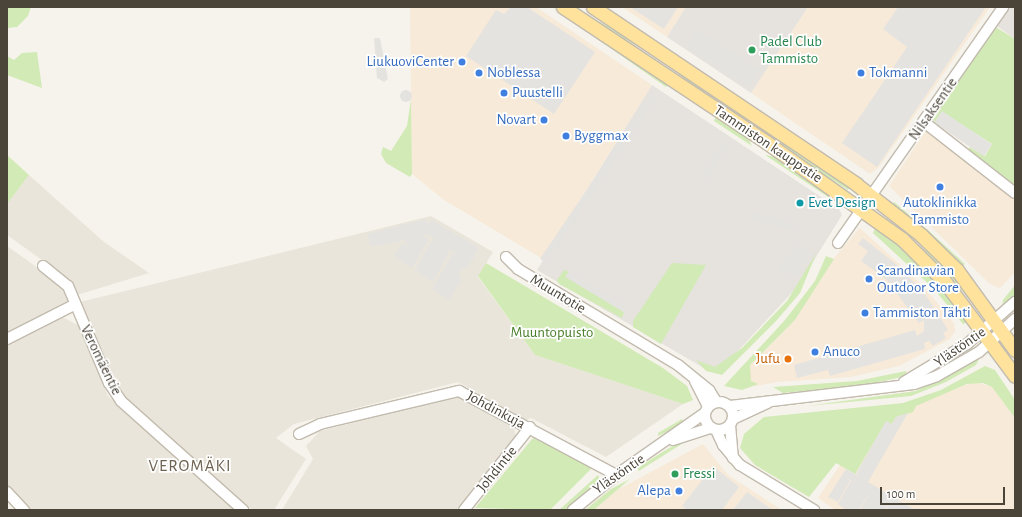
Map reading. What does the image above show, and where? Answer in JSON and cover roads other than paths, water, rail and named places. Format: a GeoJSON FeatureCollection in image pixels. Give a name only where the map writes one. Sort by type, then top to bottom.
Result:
{"type":"FeatureCollection","features":[{"type":"Feature","properties":{"kind":"main road","name":"Tammiston kauppatie"},"geometry":{"type":"LineString","coordinates":[[563,7],[862,210],[902,239],[940,277],[991,342],[1015,376]]}},
{"type":"Feature","properties":{"kind":"main road","name":"Tammiston kauppatie"},"geometry":{"type":"LineString","coordinates":[[593,7],[872,196],[939,251],[999,326],[1015,350]]}},
{"type":"Feature","properties":{"kind":"street","name":"Nilsaksentie"},"geometry":{"type":"LineString","coordinates":[[838,243],[1003,7]]}},
{"type":"Feature","properties":{"kind":"street"},"geometry":{"type":"LineString","coordinates":[[924,122],[1015,192]]}},
{"type":"Feature","properties":{"kind":"street","name":"Muuntotie"},"geometry":{"type":"LineString","coordinates":[[506,257],[518,270],[678,365],[709,390],[709,407]]}},
{"type":"Feature","properties":{"kind":"street","name":"Veromäentie"},"geometry":{"type":"LineString","coordinates":[[43,266],[68,286],[74,305],[109,383],[121,401],[243,510]]}},
{"type":"Feature","properties":{"kind":"street","name":"Ylästöntie"},"geometry":{"type":"LineString","coordinates":[[573,510],[616,475],[668,442],[709,407],[730,406],[899,384],[937,376],[991,342],[999,326],[1015,302]]}},
{"type":"Feature","properties":{"kind":"street"},"geometry":{"type":"LineString","coordinates":[[7,339],[74,305]]}},
{"type":"Feature","properties":{"kind":"street","name":"Ylästöntie"},"geometry":{"type":"LineString","coordinates":[[899,384],[983,332],[1015,319]]}},
{"type":"Feature","properties":{"kind":"street","name":"Johdinkuja"},"geometry":{"type":"LineString","coordinates":[[299,434],[320,424],[459,391],[530,427],[616,475]]}},
{"type":"Feature","properties":{"kind":"street","name":"Ylästöntie"},"geometry":{"type":"LineString","coordinates":[[668,442],[713,429],[731,422],[774,400]]}},
{"type":"Feature","properties":{"kind":"street"},"geometry":{"type":"LineString","coordinates":[[730,406],[733,458]]}},
{"type":"Feature","properties":{"kind":"street"},"geometry":{"type":"LineString","coordinates":[[709,407],[713,429],[733,458],[812,509]]}},
{"type":"Feature","properties":{"kind":"street","name":"Johdintie"},"geometry":{"type":"LineString","coordinates":[[464,510],[530,427]]}},
{"type":"Feature","properties":{"kind":"street"},"geometry":{"type":"LineString","coordinates":[[7,492],[24,510]]}},
{"type":"Feature","properties":{"kind":"place","name":"Padel Club Tammisto"},"geometry":{"type":"Point","coordinates":[752,50]}},
{"type":"Feature","properties":{"kind":"place","name":"LiukuoviCenter"},"geometry":{"type":"Point","coordinates":[462,62]}},
{"type":"Feature","properties":{"kind":"place","name":"Noblessa"},"geometry":{"type":"Point","coordinates":[479,73]}},
{"type":"Feature","properties":{"kind":"place","name":"Tokmanni"},"geometry":{"type":"Point","coordinates":[861,73]}},
{"type":"Feature","properties":{"kind":"place","name":"Puustelli"},"geometry":{"type":"Point","coordinates":[504,93]}},
{"type":"Feature","properties":{"kind":"place","name":"Novart"},"geometry":{"type":"Point","coordinates":[544,120]}},
{"type":"Feature","properties":{"kind":"place","name":"Byggmax"},"geometry":{"type":"Point","coordinates":[566,136]}},
{"type":"Feature","properties":{"kind":"place","name":"Autoklinikka Tammisto"},"geometry":{"type":"Point","coordinates":[940,187]}},
{"type":"Feature","properties":{"kind":"place","name":"Evet Design"},"geometry":{"type":"Point","coordinates":[800,203]}},
{"type":"Feature","properties":{"kind":"place","name":"Scandinavian Outdoor Store"},"geometry":{"type":"Point","coordinates":[869,279]}},
{"type":"Feature","properties":{"kind":"place","name":"Tammiston Tähti"},"geometry":{"type":"Point","coordinates":[865,313]}},
{"type":"Feature","properties":{"kind":"place","name":"Anuco"},"geometry":{"type":"Point","coordinates":[815,352]}},
{"type":"Feature","properties":{"kind":"place","name":"Jufu"},"geometry":{"type":"Point","coordinates":[788,359]}},
{"type":"Feature","properties":{"kind":"place","name":"Fressi"},"geometry":{"type":"Point","coordinates":[675,474]}},
{"type":"Feature","properties":{"kind":"place","name":"Alepa"},"geometry":{"type":"Point","coordinates":[679,491]}},
{"type":"Feature","properties":{"kind":"district","name":"VEROMÄKI"},"geometry":{"type":"Point","coordinates":[190,466]}},
{"type":"Feature","properties":{"kind":"park label","name":"Muuntopuisto"},"geometry":{"type":"Point","coordinates":[552,333]}}]}
